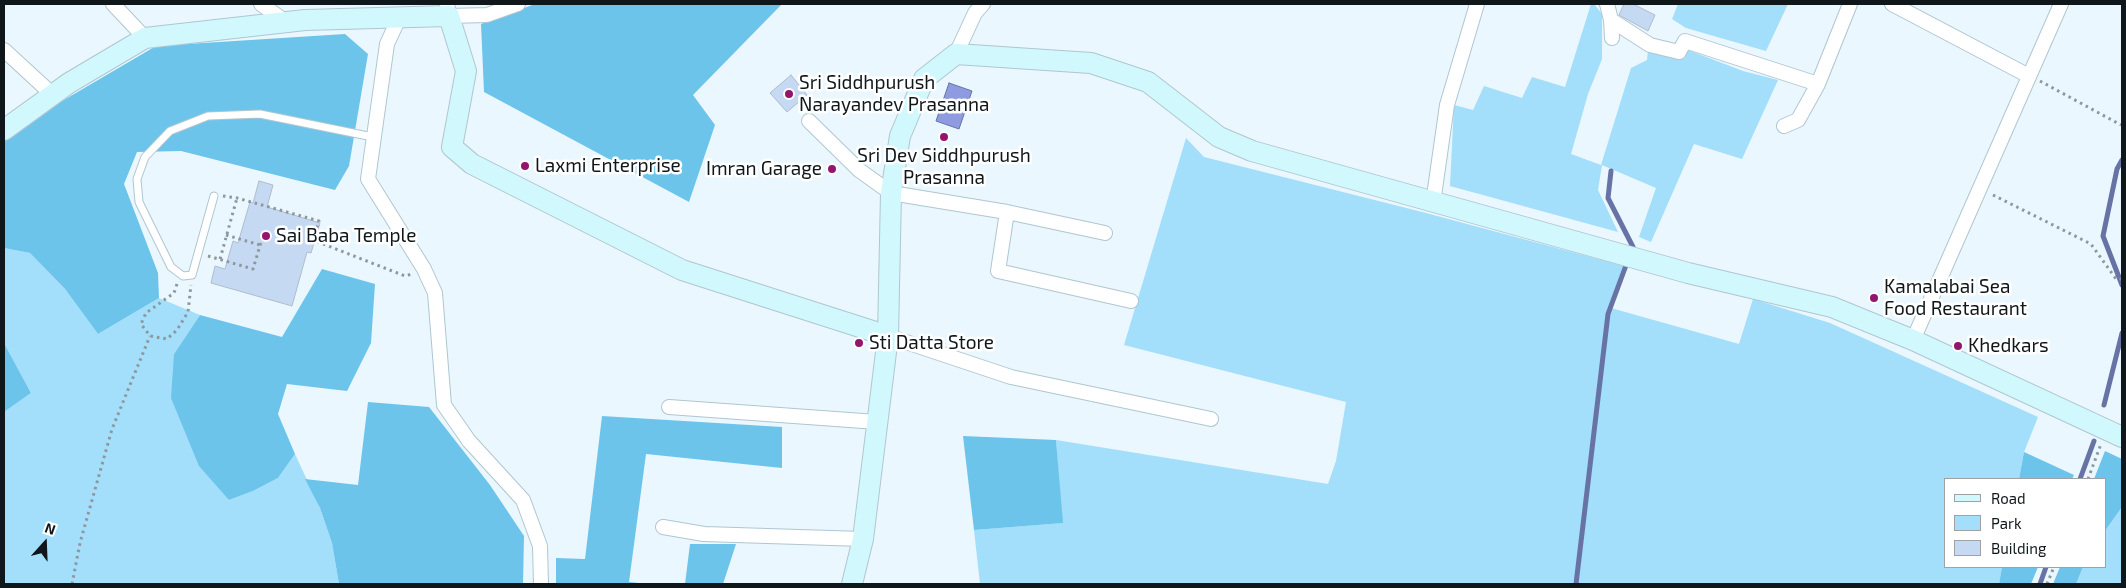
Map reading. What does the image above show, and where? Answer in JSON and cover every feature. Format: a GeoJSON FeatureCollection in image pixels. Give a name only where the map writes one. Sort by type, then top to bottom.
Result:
{"type":"FeatureCollection","features":[{"type":"Feature","properties":{"kind":"street"},"geometry":{"type":"LineString","coordinates":[[113,4],[145,38]]}},
{"type":"Feature","properties":{"kind":"street"},"geometry":{"type":"LineString","coordinates":[[261,4],[286,22]]}},
{"type":"Feature","properties":{"kind":"street"},"geometry":{"type":"LineString","coordinates":[[4,130],[54,94],[145,38],[286,22],[398,18],[448,10],[487,15],[518,4]]}},
{"type":"Feature","properties":{"kind":"street"},"geometry":{"type":"LineString","coordinates":[[852,584],[863,540],[888,336],[891,193],[900,136],[924,79],[956,54],[975,13],[983,4]]}},
{"type":"Feature","properties":{"kind":"street"},"geometry":{"type":"LineString","coordinates":[[1433,203],[1447,105],[1476,4]]}},
{"type":"Feature","properties":{"kind":"street"},"geometry":{"type":"LineString","coordinates":[[1607,4],[1611,20],[1612,38]]}},
{"type":"Feature","properties":{"kind":"street"},"geometry":{"type":"LineString","coordinates":[[1784,126],[1798,120],[1818,84],[1850,4]]}},
{"type":"Feature","properties":{"kind":"street"},"geometry":{"type":"LineString","coordinates":[[1892,4],[2029,76]]}},
{"type":"Feature","properties":{"kind":"street"},"geometry":{"type":"LineString","coordinates":[[1912,340],[2061,4]]}},
{"type":"Feature","properties":{"kind":"street"},"geometry":{"type":"LineString","coordinates":[[448,10],[466,70],[452,147],[472,164],[682,270],[1011,377],[1211,419]]}},
{"type":"Feature","properties":{"kind":"street"},"geometry":{"type":"LineString","coordinates":[[398,18],[387,44],[368,179],[424,269],[436,293],[444,405],[469,441],[523,500],[540,546],[541,584]]}},
{"type":"Feature","properties":{"kind":"street"},"geometry":{"type":"LineString","coordinates":[[1611,20],[1650,45],[1679,52],[1685,41],[1818,84]]}},
{"type":"Feature","properties":{"kind":"street"},"geometry":{"type":"LineString","coordinates":[[4,50],[54,94]]}},
{"type":"Feature","properties":{"kind":"street"},"geometry":{"type":"LineString","coordinates":[[956,54],[1091,63],[1148,82],[1219,137],[1252,152],[1688,273],[1832,307],[1912,340],[2115,433]]}},
{"type":"Feature","properties":{"kind":"street"},"geometry":{"type":"LineString","coordinates":[[809,121],[859,170],[891,193],[1007,212],[1105,233]]}},
{"type":"Feature","properties":{"kind":"street"},"geometry":{"type":"LineString","coordinates":[[1007,212],[998,271],[1131,302]]}},
{"type":"Feature","properties":{"kind":"street"},"geometry":{"type":"LineString","coordinates":[[669,408],[877,422]]}},
{"type":"Feature","properties":{"kind":"street"},"geometry":{"type":"LineString","coordinates":[[663,527],[704,534],[863,540]]}},
{"type":"Feature","properties":{"kind":"lane"},"geometry":{"type":"LineString","coordinates":[[214,196],[192,275],[183,276],[171,267],[139,202],[137,179],[145,157],[170,131],[208,116],[260,114],[373,137]]}},
{"type":"Feature","properties":{"kind":"path"},"geometry":{"type":"LineString","coordinates":[[2029,76],[2121,125]]}},
{"type":"Feature","properties":{"kind":"path"},"geometry":{"type":"LineString","coordinates":[[1979,189],[2092,244],[2116,279],[2122,280]]}},
{"type":"Feature","properties":{"kind":"path"},"geometry":{"type":"LineString","coordinates":[[214,196],[236,198],[319,221],[313,240],[404,276],[424,269]]}},
{"type":"Feature","properties":{"kind":"path"},"geometry":{"type":"LineString","coordinates":[[220,260],[236,198]]}},
{"type":"Feature","properties":{"kind":"path"},"geometry":{"type":"LineString","coordinates":[[226,235],[260,245]]}},
{"type":"Feature","properties":{"kind":"path"},"geometry":{"type":"LineString","coordinates":[[197,254],[252,269],[262,239]]}},
{"type":"Feature","properties":{"kind":"path"},"geometry":{"type":"LineString","coordinates":[[174,269],[178,286],[174,294],[146,314],[142,324],[150,336],[167,339],[177,330],[188,312],[192,275]]}},
{"type":"Feature","properties":{"kind":"path"},"geometry":{"type":"LineString","coordinates":[[72,584],[80,543],[112,429],[150,336]]}},
{"type":"Feature","properties":{"kind":"path"},"geometry":{"type":"LineString","coordinates":[[2089,478],[2115,433]]}},
{"type":"Feature","properties":{"kind":"path"},"geometry":{"type":"LineString","coordinates":[[2047,584],[2054,568]]}},
{"type":"Feature","properties":{"kind":"green space"},"geometry":{"type":"Polygon","coordinates":[[[1591,4],[1594,4],[1602,14],[1602,59],[1588,94],[1571,154],[1601,165],[1631,68],[1647,60],[1648,50],[1684,59],[1688,50],[1743,71],[1778,80],[1742,159],[1694,144],[1651,242],[1639,237],[1656,188],[1602,165],[1598,190],[1618,232],[1450,186],[1454,105],[1473,110],[1484,86],[1522,98],[1532,77],[1565,87],[1591,4]]]}},
{"type":"Feature","properties":{"kind":"green space"},"geometry":{"type":"Polygon","coordinates":[[[1678,4],[1788,4],[1766,51],[1686,28],[1672,19],[1678,4]]]}},
{"type":"Feature","properties":{"kind":"green space"},"geometry":{"type":"Polygon","coordinates":[[[1186,138],[1204,157],[1426,213],[1624,266],[1611,308],[1739,344],[1753,299],[1830,323],[2038,417],[2024,452],[2019,478],[1944,478],[1944,568],[2002,568],[1999,584],[980,584],[974,530],[1062,523],[1056,440],[1328,484],[1336,461],[1346,402],[1124,345],[1186,138]]]}},
{"type":"Feature","properties":{"kind":"green space"},"geometry":{"type":"Polygon","coordinates":[[[4,248],[30,253],[65,289],[98,334],[159,298],[200,315],[174,354],[229,500],[253,491],[278,478],[295,454],[320,508],[332,543],[339,584],[4,584],[4,412],[31,393],[4,343],[4,248]]]}},
{"type":"Feature","properties":{"kind":"green space"},"geometry":{"type":"Polygon","coordinates":[[[2122,507],[2122,584],[2076,584],[2083,568],[2106,568],[2106,530],[2122,507]]]}},
{"type":"Feature","properties":{"kind":"shaded area"},"geometry":{"type":"Polygon","coordinates":[[[535,4],[782,4],[693,95],[715,125],[689,202],[484,92],[481,24],[535,4]]]}},
{"type":"Feature","properties":{"kind":"shaded area"},"geometry":{"type":"Polygon","coordinates":[[[345,34],[368,54],[349,166],[335,190],[181,151],[137,152],[124,184],[158,273],[159,298],[98,334],[65,289],[30,253],[4,248],[4,140],[40,114],[156,46],[345,34]]]}},
{"type":"Feature","properties":{"kind":"shaded area"},"geometry":{"type":"Polygon","coordinates":[[[949,83],[972,91],[959,129],[936,121],[949,83]]]}},
{"type":"Feature","properties":{"kind":"shaded area"},"geometry":{"type":"Polygon","coordinates":[[[322,269],[375,284],[371,343],[347,391],[287,384],[278,414],[295,454],[278,478],[253,491],[229,500],[199,466],[171,398],[174,354],[200,315],[282,337],[322,269]]]}},
{"type":"Feature","properties":{"kind":"shaded area"},"geometry":{"type":"Polygon","coordinates":[[[4,343],[31,393],[4,412],[4,343]]]}},
{"type":"Feature","properties":{"kind":"shaded area"},"geometry":{"type":"Polygon","coordinates":[[[368,402],[429,407],[490,485],[524,536],[523,584],[339,584],[332,543],[320,508],[305,479],[358,485],[368,402]]]}},
{"type":"Feature","properties":{"kind":"shaded area"},"geometry":{"type":"Polygon","coordinates":[[[602,416],[782,427],[782,468],[646,454],[629,582],[649,584],[556,584],[556,558],[585,559],[602,416]]]}},
{"type":"Feature","properties":{"kind":"shaded area"},"geometry":{"type":"Polygon","coordinates":[[[963,436],[1056,440],[1063,523],[974,530],[963,436]]]}},
{"type":"Feature","properties":{"kind":"shaded area"},"geometry":{"type":"Polygon","coordinates":[[[2105,451],[2122,459],[2122,507],[2106,530],[2106,478],[2094,478],[2105,451]]]}},
{"type":"Feature","properties":{"kind":"shaded area"},"geometry":{"type":"Polygon","coordinates":[[[2024,452],[2074,475],[2072,478],[2019,478],[2024,452]]]}},
{"type":"Feature","properties":{"kind":"shaded area"},"geometry":{"type":"Polygon","coordinates":[[[690,544],[736,544],[723,584],[685,584],[690,544]]]}},
{"type":"Feature","properties":{"kind":"shaded area"},"geometry":{"type":"Polygon","coordinates":[[[2002,568],[2038,568],[2031,584],[1999,584],[2002,568]]]}},
{"type":"Feature","properties":{"kind":"shaded area"},"geometry":{"type":"Polygon","coordinates":[[[2060,568],[2083,568],[2076,584],[2053,584],[2060,568]]]}},
{"type":"Feature","properties":{"kind":"building"},"geometry":{"type":"Polygon","coordinates":[[[1624,4],[1633,4],[1655,15],[1648,31],[1619,15],[1624,4]]]}},
{"type":"Feature","properties":{"kind":"building","name":"Sri Siddhpurush Narayandev Prasanna"},"geometry":{"type":"Polygon","coordinates":[[[791,75],[807,95],[787,112],[770,93],[791,75]]]}},
{"type":"Feature","properties":{"kind":"building","name":"Sai Baba Temple"},"geometry":{"type":"Polygon","coordinates":[[[259,181],[273,185],[267,207],[320,223],[311,253],[307,252],[292,306],[211,283],[215,266],[225,269],[233,241],[238,243],[250,202],[253,203],[259,181]]]}},
{"type":"Feature","properties":{"kind":"waterway"},"geometry":{"type":"LineString","coordinates":[[2122,160],[2117,169],[2103,236],[2122,285]]}},
{"type":"Feature","properties":{"kind":"waterway"},"geometry":{"type":"LineString","coordinates":[[1611,171],[1608,198],[1633,247],[1631,252]]}},
{"type":"Feature","properties":{"kind":"waterway"},"geometry":{"type":"LineString","coordinates":[[1576,584],[1608,314],[1628,260]]}},
{"type":"Feature","properties":{"kind":"waterway"},"geometry":{"type":"LineString","coordinates":[[2104,405],[2122,333]]}},
{"type":"Feature","properties":{"kind":"waterway"},"geometry":{"type":"LineString","coordinates":[[2080,478],[2094,441]]}},
{"type":"Feature","properties":{"kind":"waterway"},"geometry":{"type":"LineString","coordinates":[[2040,584],[2046,568]]}},
{"type":"Feature","properties":{"kind":"place","name":"Sri Siddhpurush Narayandev Prasanna"},"geometry":{"type":"Point","coordinates":[789,94]}},
{"type":"Feature","properties":{"kind":"place","name":"Sri Dev Siddhpurush Prasanna"},"geometry":{"type":"Point","coordinates":[944,137]}},
{"type":"Feature","properties":{"kind":"place","name":"Laxmi Enterprise"},"geometry":{"type":"Point","coordinates":[525,166]}},
{"type":"Feature","properties":{"kind":"place","name":"Imran Garage"},"geometry":{"type":"Point","coordinates":[832,169]}},
{"type":"Feature","properties":{"kind":"place","name":"Sai Baba Temple"},"geometry":{"type":"Point","coordinates":[266,236]}},
{"type":"Feature","properties":{"kind":"place","name":"Kamalabai Sea Food Restaurant"},"geometry":{"type":"Point","coordinates":[1874,298]}},
{"type":"Feature","properties":{"kind":"place","name":"Sti Datta Store"},"geometry":{"type":"Point","coordinates":[859,343]}},
{"type":"Feature","properties":{"kind":"place","name":"Khedkars"},"geometry":{"type":"Point","coordinates":[1958,346]}}]}
